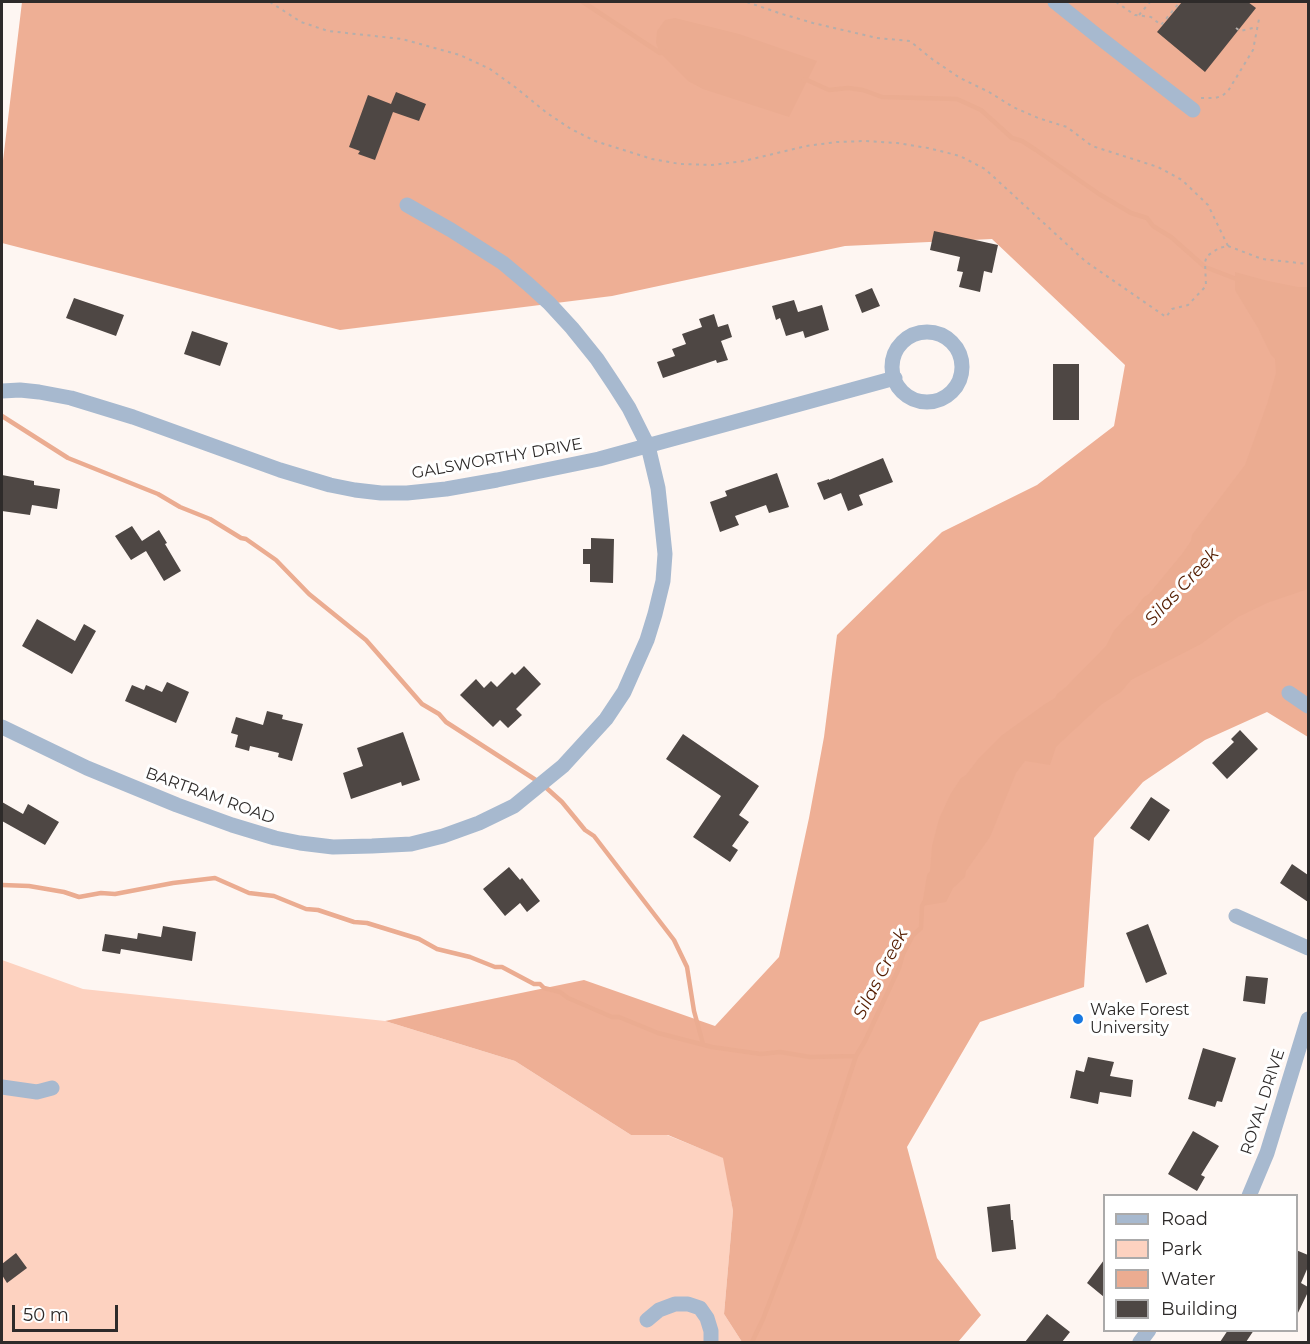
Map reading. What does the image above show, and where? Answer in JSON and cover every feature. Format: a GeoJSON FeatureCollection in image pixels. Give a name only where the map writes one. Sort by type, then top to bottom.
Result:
{"type":"FeatureCollection","features":[{"type":"Feature","properties":{"kind":"street"},"geometry":{"type":"LineString","coordinates":[[1055,2],[1191,108]]}},
{"type":"Feature","properties":{"kind":"street","name":"BARTRAM ROAD"},"geometry":{"type":"LineString","coordinates":[[2,727],[87,768],[232,825],[300,843],[345,847],[411,844],[479,823],[514,806],[563,766],[606,719],[624,692],[638,663],[655,614],[663,581],[665,554],[658,488],[648,446],[629,408],[609,377],[572,328],[549,303],[504,263],[407,204]]}},
{"type":"Feature","properties":{"kind":"street"},"geometry":{"type":"LineString","coordinates":[[925,332],[935,333],[945,337],[959,352],[962,373],[958,383],[953,390],[940,399],[925,401],[909,397],[898,386],[895,378],[894,357],[898,348],[905,340],[915,335],[925,332]]}},
{"type":"Feature","properties":{"kind":"street","name":"GALSWORTHY DRIVE"},"geometry":{"type":"LineString","coordinates":[[2,391],[20,390],[71,398],[330,485],[381,493],[407,493],[497,480],[599,459],[895,378]]}},
{"type":"Feature","properties":{"kind":"street"},"geometry":{"type":"LineString","coordinates":[[1289,693],[1308,706]]}},
{"type":"Feature","properties":{"kind":"street"},"geometry":{"type":"LineString","coordinates":[[1236,916],[1308,948]]}},
{"type":"Feature","properties":{"kind":"street","name":"ROYAL DRIVE"},"geometry":{"type":"LineString","coordinates":[[1250,1194],[1268,1153],[1308,1019]]}},
{"type":"Feature","properties":{"kind":"street"},"geometry":{"type":"LineString","coordinates":[[2,1087],[37,1092],[52,1088]]}},
{"type":"Feature","properties":{"kind":"street"},"geometry":{"type":"LineString","coordinates":[[647,1320],[659,1310],[675,1304],[700,1308],[707,1318],[711,1331],[711,1342]]}},
{"type":"Feature","properties":{"kind":"path"},"geometry":{"type":"LineString","coordinates":[[270,2],[301,22],[328,31],[402,39],[460,55],[490,69],[547,114],[571,129],[595,141],[652,159],[680,164],[712,165],[744,161],[806,146],[865,141],[928,147],[960,156],[985,169],[1085,261],[1166,317],[1172,309],[1188,305],[1206,286],[1207,256],[1219,248],[1228,246],[1262,259],[1308,264]]}},
{"type":"Feature","properties":{"kind":"path"},"geometry":{"type":"LineString","coordinates":[[747,2],[782,14],[877,38],[910,42],[960,78],[1038,118],[1067,127],[1092,146],[1158,167],[1182,180],[1208,205],[1228,246]]}},
{"type":"Feature","properties":{"kind":"path"},"geometry":{"type":"LineString","coordinates":[[1116,2],[1135,15],[1151,18],[1161,25],[1180,2]]}},
{"type":"Feature","properties":{"kind":"path"},"geometry":{"type":"LineString","coordinates":[[1139,15],[1150,2]]}},
{"type":"Feature","properties":{"kind":"path"},"geometry":{"type":"LineString","coordinates":[[1191,108],[1200,98],[1215,98],[1228,91],[1252,50],[1259,19]]}},
{"type":"Feature","properties":{"kind":"path"},"geometry":{"type":"LineString","coordinates":[[1236,28],[1240,31],[1257,27]]}},
{"type":"Feature","properties":{"kind":"green space"},"geometry":{"type":"Polygon","coordinates":[[[2,960],[83,989],[385,1021],[515,1061],[631,1135],[667,1135],[724,1158],[733,1211],[724,1314],[742,1342],[2,1342],[2,960]]]}},
{"type":"Feature","properties":{"kind":"shaded area"},"geometry":{"type":"Polygon","coordinates":[[[22,2],[1308,2],[1308,737],[1267,712],[1205,740],[1143,782],[1094,838],[1084,987],[980,1022],[907,1147],[937,1258],[981,1315],[958,1342],[742,1342],[724,1314],[733,1211],[723,1158],[668,1135],[631,1135],[515,1061],[385,1021],[584,980],[715,1026],[779,957],[824,737],[837,635],[942,532],[1037,485],[1114,426],[1125,365],[992,239],[845,246],[612,296],[340,330],[2,243],[2,169],[22,2]]]}},
{"type":"Feature","properties":{"kind":"water"},"geometry":{"type":"Polygon","coordinates":[[[675,18],[739,34],[817,61],[789,117],[703,89],[688,81],[660,53],[656,43],[657,31],[665,20],[675,18]]]}},
{"type":"Feature","properties":{"kind":"water"},"geometry":{"type":"Polygon","coordinates":[[[1235,272],[1268,281],[1308,287],[1308,589],[1267,603],[1238,617],[1201,644],[1131,680],[1121,692],[1102,704],[1056,747],[1050,765],[1025,761],[1016,773],[990,837],[966,871],[965,877],[953,888],[946,902],[922,906],[939,819],[961,778],[1001,736],[1055,698],[1106,646],[1113,632],[1182,554],[1191,541],[1192,535],[1245,465],[1276,373],[1275,359],[1235,290],[1235,272]]]}},
{"type":"Feature","properties":{"kind":"building"},"geometry":{"type":"Polygon","coordinates":[[[1182,2],[1248,2],[1256,8],[1205,72],[1157,32],[1182,2]]]}},
{"type":"Feature","properties":{"kind":"building"},"geometry":{"type":"Polygon","coordinates":[[[396,92],[426,104],[419,121],[393,112],[375,160],[358,154],[360,151],[349,147],[368,95],[391,104],[396,92]]]}},
{"type":"Feature","properties":{"kind":"building"},"geometry":{"type":"Polygon","coordinates":[[[934,231],[998,245],[992,273],[984,271],[980,292],[959,287],[963,272],[957,271],[960,257],[930,250],[934,231]]]}},
{"type":"Feature","properties":{"kind":"building"},"geometry":{"type":"Polygon","coordinates":[[[872,288],[880,306],[862,313],[855,295],[872,288]]]}},
{"type":"Feature","properties":{"kind":"building"},"geometry":{"type":"Polygon","coordinates":[[[74,298],[124,315],[116,336],[66,318],[74,298]]]}},
{"type":"Feature","properties":{"kind":"building"},"geometry":{"type":"Polygon","coordinates":[[[794,300],[798,312],[822,305],[829,330],[805,338],[803,331],[786,336],[780,318],[776,320],[772,306],[794,300]]]}},
{"type":"Feature","properties":{"kind":"building"},"geometry":{"type":"Polygon","coordinates":[[[714,314],[718,327],[728,324],[732,337],[721,341],[728,360],[717,363],[716,360],[663,378],[657,362],[675,356],[672,349],[686,344],[682,334],[702,327],[699,319],[714,314]]]}},
{"type":"Feature","properties":{"kind":"building"},"geometry":{"type":"Polygon","coordinates":[[[192,331],[228,343],[220,366],[184,354],[192,331]]]}},
{"type":"Feature","properties":{"kind":"building"},"geometry":{"type":"Polygon","coordinates":[[[1053,364],[1079,364],[1079,420],[1053,420],[1053,364]]]}},
{"type":"Feature","properties":{"kind":"building"},"geometry":{"type":"Polygon","coordinates":[[[883,458],[893,482],[859,495],[863,505],[848,511],[841,493],[824,500],[817,483],[883,458]]]}},
{"type":"Feature","properties":{"kind":"building"},"geometry":{"type":"Polygon","coordinates":[[[777,473],[789,507],[769,513],[766,505],[735,516],[739,525],[720,532],[710,502],[727,496],[725,491],[777,473]]]}},
{"type":"Feature","properties":{"kind":"building"},"geometry":{"type":"Polygon","coordinates":[[[2,475],[34,481],[34,485],[60,489],[57,509],[32,505],[30,515],[2,511],[2,475]]]}},
{"type":"Feature","properties":{"kind":"building"},"geometry":{"type":"Polygon","coordinates":[[[132,526],[142,541],[159,530],[181,571],[164,581],[146,551],[131,560],[115,536],[132,526]]]}},
{"type":"Feature","properties":{"kind":"building"},"geometry":{"type":"Polygon","coordinates":[[[591,538],[614,539],[613,583],[590,582],[590,564],[583,564],[583,549],[591,549],[591,538]]]}},
{"type":"Feature","properties":{"kind":"building"},"geometry":{"type":"Polygon","coordinates":[[[37,619],[75,641],[84,624],[96,631],[72,674],[22,646],[37,619]]]}},
{"type":"Feature","properties":{"kind":"building"},"geometry":{"type":"Polygon","coordinates":[[[524,666],[541,684],[516,709],[522,715],[508,728],[500,720],[493,727],[460,695],[476,679],[484,688],[491,681],[497,687],[512,672],[515,675],[524,666]]]}},
{"type":"Feature","properties":{"kind":"building"},"geometry":{"type":"Polygon","coordinates":[[[167,682],[189,692],[176,723],[125,701],[132,685],[144,690],[146,685],[162,692],[167,682]]]}},
{"type":"Feature","properties":{"kind":"building"},"geometry":{"type":"Polygon","coordinates":[[[267,711],[283,715],[282,719],[303,724],[292,761],[278,757],[279,753],[250,746],[249,751],[235,747],[238,735],[231,733],[236,717],[263,725],[267,711]]]}},
{"type":"Feature","properties":{"kind":"building"},"geometry":{"type":"Polygon","coordinates":[[[1240,730],[1258,749],[1227,779],[1212,763],[1234,742],[1231,739],[1240,730]]]}},
{"type":"Feature","properties":{"kind":"building"},"geometry":{"type":"Polygon","coordinates":[[[403,732],[420,780],[402,786],[401,782],[351,799],[343,773],[363,766],[357,748],[403,732]]]}},
{"type":"Feature","properties":{"kind":"building"},"geometry":{"type":"Polygon","coordinates":[[[683,734],[759,786],[739,815],[749,822],[732,846],[738,850],[730,862],[693,837],[721,796],[666,759],[683,734]]]}},
{"type":"Feature","properties":{"kind":"building"},"geometry":{"type":"Polygon","coordinates":[[[1151,797],[1170,810],[1149,841],[1130,828],[1151,797]]]}},
{"type":"Feature","properties":{"kind":"building"},"geometry":{"type":"Polygon","coordinates":[[[2,802],[23,814],[28,804],[59,822],[45,845],[2,821],[2,802]]]}},
{"type":"Feature","properties":{"kind":"building"},"geometry":{"type":"Polygon","coordinates":[[[1292,864],[1308,875],[1308,902],[1280,883],[1292,864]]]}},
{"type":"Feature","properties":{"kind":"building"},"geometry":{"type":"Polygon","coordinates":[[[509,867],[520,880],[522,878],[540,901],[527,912],[520,903],[505,916],[483,889],[509,867]]]}},
{"type":"Feature","properties":{"kind":"building"},"geometry":{"type":"Polygon","coordinates":[[[1148,924],[1167,974],[1146,983],[1126,933],[1148,924]]]}},
{"type":"Feature","properties":{"kind":"building"},"geometry":{"type":"Polygon","coordinates":[[[163,926],[196,932],[192,961],[121,949],[120,954],[102,951],[105,934],[137,939],[138,933],[161,937],[163,926]]]}},
{"type":"Feature","properties":{"kind":"building"},"geometry":{"type":"Polygon","coordinates":[[[1246,976],[1268,978],[1265,1004],[1243,1001],[1246,976]]]}},
{"type":"Feature","properties":{"kind":"building"},"geometry":{"type":"Polygon","coordinates":[[[1203,1048],[1236,1058],[1222,1102],[1217,1101],[1215,1107],[1188,1099],[1203,1048]]]}},
{"type":"Feature","properties":{"kind":"building"},"geometry":{"type":"Polygon","coordinates":[[[1088,1057],[1114,1062],[1110,1076],[1133,1080],[1131,1097],[1100,1092],[1098,1104],[1070,1098],[1076,1070],[1084,1072],[1088,1057]]]}},
{"type":"Feature","properties":{"kind":"building"},"geometry":{"type":"Polygon","coordinates":[[[1193,1131],[1219,1146],[1201,1175],[1205,1177],[1197,1191],[1168,1174],[1193,1131]]]}},
{"type":"Feature","properties":{"kind":"building"},"geometry":{"type":"Polygon","coordinates":[[[1010,1204],[1016,1249],[992,1252],[987,1207],[1010,1204]]]}},
{"type":"Feature","properties":{"kind":"building"},"geometry":{"type":"Polygon","coordinates":[[[1298,1251],[1308,1255],[1308,1267],[1301,1283],[1308,1287],[1308,1292],[1298,1313],[1298,1251]]]}},
{"type":"Feature","properties":{"kind":"building"},"geometry":{"type":"Polygon","coordinates":[[[16,1253],[27,1268],[7,1283],[2,1275],[2,1264],[16,1253]]]}},
{"type":"Feature","properties":{"kind":"building"},"geometry":{"type":"Polygon","coordinates":[[[1103,1261],[1103,1296],[1087,1283],[1103,1261]]]}},
{"type":"Feature","properties":{"kind":"building"},"geometry":{"type":"Polygon","coordinates":[[[1047,1314],[1070,1332],[1062,1342],[1025,1342],[1047,1314]]]}},
{"type":"Feature","properties":{"kind":"building"},"geometry":{"type":"Polygon","coordinates":[[[1227,1332],[1253,1332],[1246,1342],[1220,1342],[1227,1332]]]}},
{"type":"Feature","properties":{"kind":"waterway"},"geometry":{"type":"LineString","coordinates":[[583,2],[660,53],[666,52]]}},
{"type":"Feature","properties":{"kind":"waterway"},"geometry":{"type":"LineString","coordinates":[[804,80],[829,90],[848,88],[863,90],[882,97],[957,99],[981,110],[1012,138],[1022,141],[1131,213],[1147,218],[1153,226],[1171,237],[1205,267],[1239,280]]}},
{"type":"Feature","properties":{"kind":"waterway"},"geometry":{"type":"LineString","coordinates":[[2,416],[68,458],[158,494],[246,539],[276,560],[309,594],[366,640],[422,704],[542,784],[562,802],[585,830],[594,836],[674,940],[687,967],[694,1011],[703,1044]]}},
{"type":"Feature","properties":{"kind":"waterway"},"geometry":{"type":"LineString","coordinates":[[2,885],[29,886],[79,897],[101,893],[115,894],[215,878],[249,893],[274,896],[306,909],[318,910],[354,922],[367,923],[419,939],[437,949],[470,957],[495,967],[502,967],[534,984],[540,984],[544,988],[560,992],[568,998],[612,1017],[619,1017],[658,1033],[712,1047],[761,1054],[780,1052],[810,1057],[856,1056]]}},
{"type":"Feature","properties":{"kind":"waterway","name":"Silas Creek"},"geometry":{"type":"LineString","coordinates":[[752,1342],[797,1231],[856,1056],[899,968],[903,954],[913,935],[921,928],[922,906],[925,901]]}},
{"type":"Feature","properties":{"kind":"place","name":"Wake Forest University"},"geometry":{"type":"Point","coordinates":[1078,1019]}}]}
